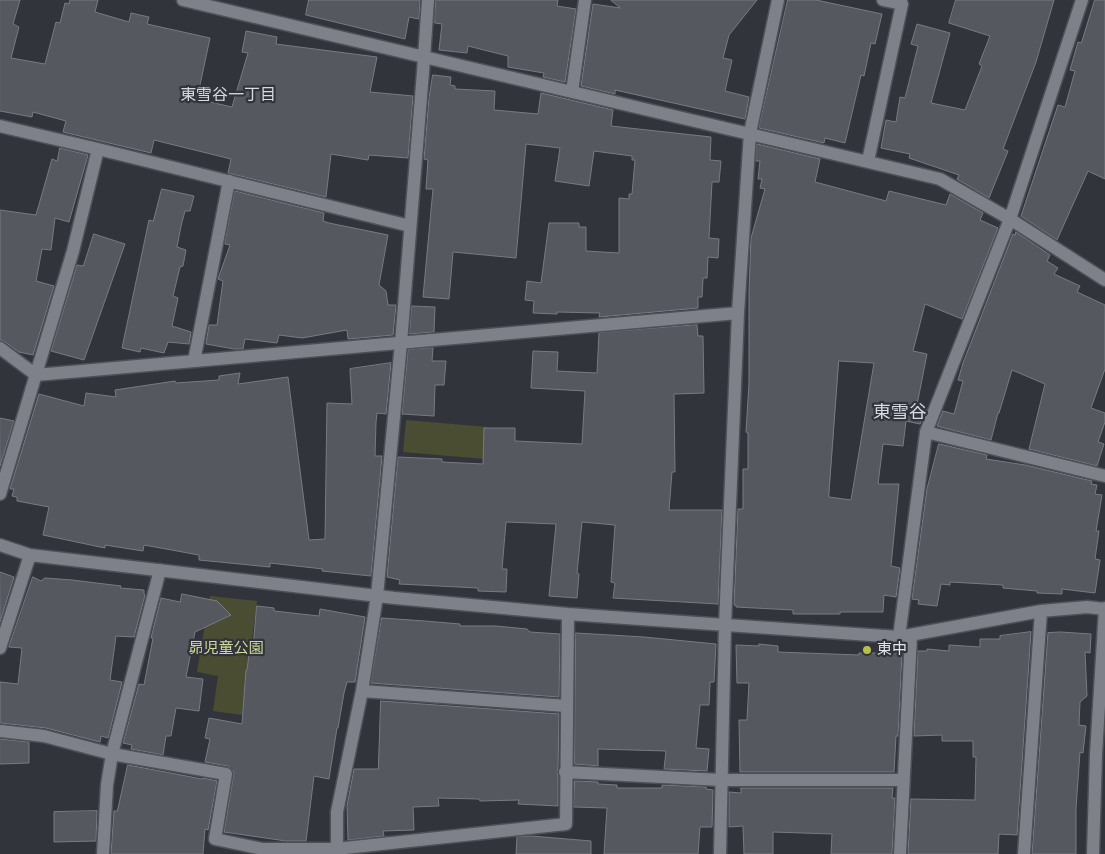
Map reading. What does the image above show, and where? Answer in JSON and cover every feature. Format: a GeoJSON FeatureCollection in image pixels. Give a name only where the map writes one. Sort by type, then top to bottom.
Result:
{"type":"FeatureCollection","features":[{"type":"Feature","properties":{"kind":"street"},"geometry":{"type":"LineString","coordinates":[[183,0],[940,179],[1010,219],[1105,280]]}},
{"type":"Feature","properties":{"kind":"street"},"geometry":{"type":"LineString","coordinates":[[336,851],[337,812],[362,691],[377,596],[401,343],[428,0]]}},
{"type":"Feature","properties":{"kind":"street"},"geometry":{"type":"LineString","coordinates":[[572,92],[585,0]]}},
{"type":"Feature","properties":{"kind":"street"},"geometry":{"type":"LineString","coordinates":[[720,854],[725,625],[738,314],[750,133],[778,0]]}},
{"type":"Feature","properties":{"kind":"street"},"geometry":{"type":"LineString","coordinates":[[868,161],[902,4],[882,0]]}},
{"type":"Feature","properties":{"kind":"street"},"geometry":{"type":"LineString","coordinates":[[900,854],[904,780],[905,637],[926,432],[1010,219],[1082,0]]}},
{"type":"Feature","properties":{"kind":"street"},"geometry":{"type":"LineString","coordinates":[[0,126],[410,226]]}},
{"type":"Feature","properties":{"kind":"street"},"geometry":{"type":"LineString","coordinates":[[0,494],[73,251],[98,149]]}},
{"type":"Feature","properties":{"kind":"street"},"geometry":{"type":"LineString","coordinates":[[194,361],[229,181]]}},
{"type":"Feature","properties":{"kind":"street"},"geometry":{"type":"LineString","coordinates":[[0,348],[36,375],[738,314]]}},
{"type":"Feature","properties":{"kind":"street"},"geometry":{"type":"LineString","coordinates":[[926,432],[1105,476]]}},
{"type":"Feature","properties":{"kind":"street"},"geometry":{"type":"LineString","coordinates":[[0,545],[30,555],[377,596],[568,614],[905,637],[1041,611],[1087,607],[1105,609],[1100,754],[1092,854]]}},
{"type":"Feature","properties":{"kind":"street"},"geometry":{"type":"LineString","coordinates":[[0,648],[30,555]]}},
{"type":"Feature","properties":{"kind":"street"},"geometry":{"type":"LineString","coordinates":[[103,854],[112,754],[160,570]]}},
{"type":"Feature","properties":{"kind":"street"},"geometry":{"type":"LineString","coordinates":[[1024,854],[1041,611]]}},
{"type":"Feature","properties":{"kind":"street"},"geometry":{"type":"LineString","coordinates":[[0,731],[44,736],[112,754],[226,774],[215,839],[263,848],[336,851],[566,824],[568,614]]}},
{"type":"Feature","properties":{"kind":"street"},"geometry":{"type":"LineString","coordinates":[[362,691],[566,706]]}},
{"type":"Feature","properties":{"kind":"street"},"geometry":{"type":"LineString","coordinates":[[565,772],[721,780],[904,780]]}},
{"type":"Feature","properties":{"kind":"green space"},"geometry":{"type":"Polygon","coordinates":[[[406,420],[487,427],[485,459],[403,452],[406,420]]]}},
{"type":"Feature","properties":{"kind":"green space","name":"昴児童公園"},"geometry":{"type":"Polygon","coordinates":[[[210,596],[257,601],[242,715],[213,711],[218,676],[197,672],[210,596]]]}},
{"type":"Feature","properties":{"kind":"building"},"geometry":{"type":"Polygon","coordinates":[[[0,0],[20,0],[13,24],[19,27],[11,58],[45,64],[56,22],[60,23],[65,3],[69,4],[70,0],[98,0],[95,12],[129,22],[131,13],[149,17],[147,24],[210,38],[197,99],[232,107],[248,53],[242,52],[246,31],[277,37],[276,44],[377,57],[370,92],[413,96],[408,158],[369,155],[368,160],[331,154],[326,197],[228,173],[231,159],[154,140],[151,153],[63,132],[66,121],[33,112],[32,117],[0,111],[0,0]]]}},
{"type":"Feature","properties":{"kind":"building"},"geometry":{"type":"Polygon","coordinates":[[[309,0],[420,0],[419,19],[409,17],[405,39],[306,15],[309,0]]]}},
{"type":"Feature","properties":{"kind":"building"},"geometry":{"type":"Polygon","coordinates":[[[436,0],[558,0],[557,6],[576,9],[565,82],[543,77],[544,73],[508,67],[508,56],[468,46],[467,53],[439,50],[442,24],[435,23],[436,0]]]}},
{"type":"Feature","properties":{"kind":"building"},"geometry":{"type":"Polygon","coordinates":[[[611,0],[757,0],[729,35],[723,58],[732,60],[725,91],[749,97],[745,119],[615,90],[615,94],[581,86],[593,4],[620,8],[611,0]]]}},
{"type":"Feature","properties":{"kind":"building"},"geometry":{"type":"Polygon","coordinates":[[[788,0],[816,0],[882,14],[875,44],[871,43],[864,76],[861,75],[845,143],[825,138],[824,143],[759,128],[788,0]]]}},
{"type":"Feature","properties":{"kind":"building"},"geometry":{"type":"Polygon","coordinates":[[[956,0],[1054,0],[1036,62],[1003,149],[1008,151],[989,198],[957,179],[959,175],[909,158],[910,154],[881,148],[886,120],[896,122],[900,97],[905,98],[918,46],[911,44],[917,24],[950,33],[931,103],[965,110],[982,66],[979,64],[990,36],[949,23],[956,0]]]}},
{"type":"Feature","properties":{"kind":"building"},"geometry":{"type":"Polygon","coordinates":[[[1095,0],[1105,0],[1105,179],[1088,171],[1057,240],[1021,216],[1058,105],[1065,107],[1075,71],[1070,70],[1078,42],[1081,43],[1095,0]]]}},
{"type":"Feature","properties":{"kind":"building"},"geometry":{"type":"Polygon","coordinates":[[[433,75],[451,77],[450,85],[455,86],[455,89],[495,91],[494,110],[538,114],[541,93],[613,110],[611,126],[711,137],[710,160],[721,161],[719,182],[712,182],[709,238],[719,239],[718,258],[708,257],[707,278],[703,278],[702,297],[698,297],[698,308],[599,317],[600,313],[533,313],[534,301],[525,300],[527,281],[541,283],[549,223],[579,223],[579,227],[586,227],[586,251],[619,253],[619,198],[629,199],[629,194],[632,194],[635,160],[632,160],[632,156],[594,151],[589,186],[555,181],[560,148],[526,144],[516,258],[453,252],[449,299],[423,297],[433,189],[426,189],[428,160],[424,159],[429,98],[433,75]]]}},
{"type":"Feature","properties":{"kind":"building"},"geometry":{"type":"Polygon","coordinates":[[[757,144],[820,159],[815,182],[886,201],[889,191],[946,205],[950,194],[983,213],[980,220],[998,228],[962,319],[925,304],[913,351],[927,354],[917,405],[927,407],[920,424],[906,421],[903,446],[883,444],[878,484],[899,484],[891,566],[900,568],[896,597],[884,595],[883,612],[793,614],[793,610],[736,607],[734,605],[738,509],[743,509],[743,469],[748,469],[748,433],[746,432],[749,383],[751,238],[765,189],[760,188],[762,179],[758,179],[760,161],[756,161],[757,144]],[[839,361],[829,497],[851,500],[874,363],[839,361]]]}},
{"type":"Feature","properties":{"kind":"building"},"geometry":{"type":"Polygon","coordinates":[[[60,148],[88,155],[69,222],[55,218],[51,250],[42,249],[36,281],[54,286],[33,355],[19,352],[0,340],[0,210],[36,215],[52,159],[57,161],[60,148]]]}},
{"type":"Feature","properties":{"kind":"building"},"geometry":{"type":"Polygon","coordinates":[[[162,189],[194,196],[190,211],[185,211],[177,247],[186,250],[173,296],[178,298],[172,326],[191,332],[189,344],[168,342],[164,353],[141,348],[140,352],[122,348],[149,220],[153,221],[162,189]]]}},
{"type":"Feature","properties":{"kind":"building"},"geometry":{"type":"Polygon","coordinates":[[[235,191],[324,213],[323,221],[329,223],[388,235],[379,285],[386,291],[388,305],[396,305],[393,335],[348,339],[347,330],[302,338],[279,335],[277,343],[245,339],[243,349],[206,344],[209,325],[217,325],[223,281],[218,279],[230,245],[225,244],[235,191]]]}},
{"type":"Feature","properties":{"kind":"building"},"geometry":{"type":"Polygon","coordinates":[[[1016,232],[1050,255],[1047,261],[1058,268],[1054,274],[1080,286],[1077,292],[1105,305],[1105,369],[1091,408],[1105,413],[1105,422],[1098,442],[1104,444],[1097,466],[1029,449],[1045,384],[1012,370],[991,440],[937,426],[943,411],[954,414],[963,381],[958,380],[963,363],[1013,234],[1015,235],[1016,232]]]}},
{"type":"Feature","properties":{"kind":"building"},"geometry":{"type":"Polygon","coordinates":[[[94,234],[125,244],[84,360],[51,351],[77,265],[83,266],[94,234]]]}},
{"type":"Feature","properties":{"kind":"building"},"geometry":{"type":"Polygon","coordinates":[[[412,306],[435,307],[434,332],[410,334],[412,306]]]}},
{"type":"Feature","properties":{"kind":"building"},"geometry":{"type":"Polygon","coordinates":[[[697,325],[698,336],[703,336],[704,393],[674,394],[675,472],[672,472],[669,510],[722,510],[718,604],[613,598],[615,583],[611,582],[615,525],[582,522],[577,573],[579,574],[577,598],[549,596],[556,524],[506,522],[502,569],[507,569],[506,592],[478,591],[478,588],[399,584],[400,580],[387,577],[398,457],[442,459],[442,462],[483,464],[484,428],[515,428],[515,441],[582,444],[585,391],[531,388],[533,351],[558,352],[557,371],[597,373],[599,333],[697,325]]]}},
{"type":"Feature","properties":{"kind":"building"},"geometry":{"type":"Polygon","coordinates":[[[433,348],[432,361],[446,361],[444,385],[435,385],[434,416],[402,414],[408,350],[433,348]]]}},
{"type":"Feature","properties":{"kind":"building"},"geometry":{"type":"Polygon","coordinates":[[[391,363],[386,414],[377,413],[376,422],[375,456],[382,456],[371,576],[270,563],[270,567],[199,560],[199,555],[144,545],[143,551],[105,545],[105,548],[43,535],[49,507],[17,501],[17,497],[12,496],[14,489],[10,489],[39,394],[84,406],[86,393],[116,397],[115,390],[175,381],[176,383],[219,380],[219,376],[240,373],[238,384],[288,377],[309,540],[325,539],[327,403],[352,404],[350,369],[391,363]]]}},
{"type":"Feature","properties":{"kind":"building"},"geometry":{"type":"Polygon","coordinates":[[[0,418],[14,421],[0,466],[0,418]]]}},
{"type":"Feature","properties":{"kind":"building"},"geometry":{"type":"Polygon","coordinates":[[[939,444],[987,455],[986,459],[1025,465],[1092,481],[1091,484],[1097,485],[1095,494],[1102,495],[1096,531],[1099,531],[1095,559],[1100,560],[1095,593],[1062,589],[1062,594],[1037,593],[1037,591],[1003,588],[1003,585],[950,582],[950,585],[941,584],[937,606],[918,604],[919,600],[912,599],[927,489],[939,444]]]}},
{"type":"Feature","properties":{"kind":"building"},"geometry":{"type":"Polygon","coordinates":[[[0,572],[14,577],[0,622],[0,572]]]}},
{"type":"Feature","properties":{"kind":"building"},"geometry":{"type":"Polygon","coordinates":[[[33,577],[41,581],[45,578],[72,580],[144,590],[145,595],[134,637],[116,636],[110,680],[122,682],[108,738],[101,736],[100,742],[46,728],[0,723],[0,682],[18,684],[22,648],[9,647],[33,577]]]}},
{"type":"Feature","properties":{"kind":"building"},"geometry":{"type":"Polygon","coordinates":[[[182,594],[217,601],[231,615],[195,632],[186,677],[203,679],[199,711],[176,708],[171,736],[166,736],[163,755],[131,749],[132,745],[123,743],[139,684],[144,685],[153,638],[151,638],[161,598],[180,602],[182,594]]]}},
{"type":"Feature","properties":{"kind":"building"},"geometry":{"type":"Polygon","coordinates":[[[257,606],[274,608],[274,611],[319,616],[320,609],[365,617],[355,682],[347,682],[344,693],[329,779],[314,776],[306,841],[286,841],[224,832],[234,772],[228,766],[205,762],[210,739],[205,738],[209,718],[242,724],[246,670],[249,655],[252,655],[257,606]]]}},
{"type":"Feature","properties":{"kind":"building"},"geometry":{"type":"Polygon","coordinates":[[[382,618],[460,624],[460,626],[496,626],[527,629],[530,632],[560,634],[559,697],[371,683],[382,618]]]}},
{"type":"Feature","properties":{"kind":"building"},"geometry":{"type":"Polygon","coordinates":[[[1031,632],[1017,835],[999,834],[998,854],[908,854],[911,799],[975,800],[976,757],[973,757],[973,741],[942,741],[942,735],[914,736],[918,651],[927,651],[927,649],[949,651],[949,645],[980,647],[980,639],[1000,639],[1000,636],[1031,632]]]}},
{"type":"Feature","properties":{"kind":"building"},"geometry":{"type":"Polygon","coordinates":[[[576,633],[716,644],[714,682],[710,682],[709,705],[700,705],[696,748],[709,749],[707,771],[664,769],[666,751],[598,749],[598,766],[575,764],[576,633]]]}},
{"type":"Feature","properties":{"kind":"building"},"geometry":{"type":"Polygon","coordinates":[[[1048,633],[1091,634],[1090,653],[1085,652],[1087,696],[1080,702],[1079,725],[1086,726],[1083,753],[1080,752],[1076,808],[1076,854],[1032,854],[1048,633]]]}},
{"type":"Feature","properties":{"kind":"building"},"geometry":{"type":"Polygon","coordinates":[[[759,644],[778,646],[778,652],[859,655],[859,653],[902,653],[898,736],[896,736],[894,772],[740,772],[739,720],[747,720],[749,683],[737,683],[736,645],[759,646],[759,644]]]}},
{"type":"Feature","properties":{"kind":"building"},"geometry":{"type":"Polygon","coordinates":[[[381,701],[559,714],[558,806],[518,804],[519,800],[480,801],[479,799],[438,798],[439,806],[413,807],[414,830],[383,831],[384,836],[348,840],[347,806],[354,769],[378,769],[381,701]]]}},
{"type":"Feature","properties":{"kind":"building"},"geometry":{"type":"Polygon","coordinates":[[[0,739],[29,742],[29,763],[0,764],[0,739]]]}},
{"type":"Feature","properties":{"kind":"building"},"geometry":{"type":"Polygon","coordinates":[[[128,765],[217,781],[208,830],[205,829],[203,854],[111,854],[114,811],[117,811],[128,765]]]}},
{"type":"Feature","properties":{"kind":"building"},"geometry":{"type":"Polygon","coordinates":[[[575,781],[617,785],[617,788],[662,788],[662,785],[706,787],[706,789],[713,790],[712,827],[700,827],[698,854],[604,854],[607,808],[574,807],[575,781]]]}},
{"type":"Feature","properties":{"kind":"building"},"geometry":{"type":"Polygon","coordinates":[[[741,788],[893,788],[892,798],[895,798],[892,854],[831,854],[832,834],[773,832],[773,854],[744,854],[743,826],[729,827],[729,792],[741,793],[741,788]]]}},
{"type":"Feature","properties":{"kind":"building"},"geometry":{"type":"Polygon","coordinates":[[[97,811],[96,841],[54,842],[54,812],[97,811]]]}},
{"type":"Feature","properties":{"kind":"building"},"geometry":{"type":"Polygon","coordinates":[[[531,836],[591,841],[591,854],[516,854],[517,837],[531,836]]]}},
{"type":"Feature","properties":{"kind":"place","name":"東中"},"geometry":{"type":"Point","coordinates":[867,650]}},
{"type":"Feature","properties":{"kind":"district","name":"東雪谷一丁目"},"geometry":{"type":"Point","coordinates":[228,96]}},
{"type":"Feature","properties":{"kind":"district","name":"東雪谷"},"geometry":{"type":"Point","coordinates":[900,413]}}]}
